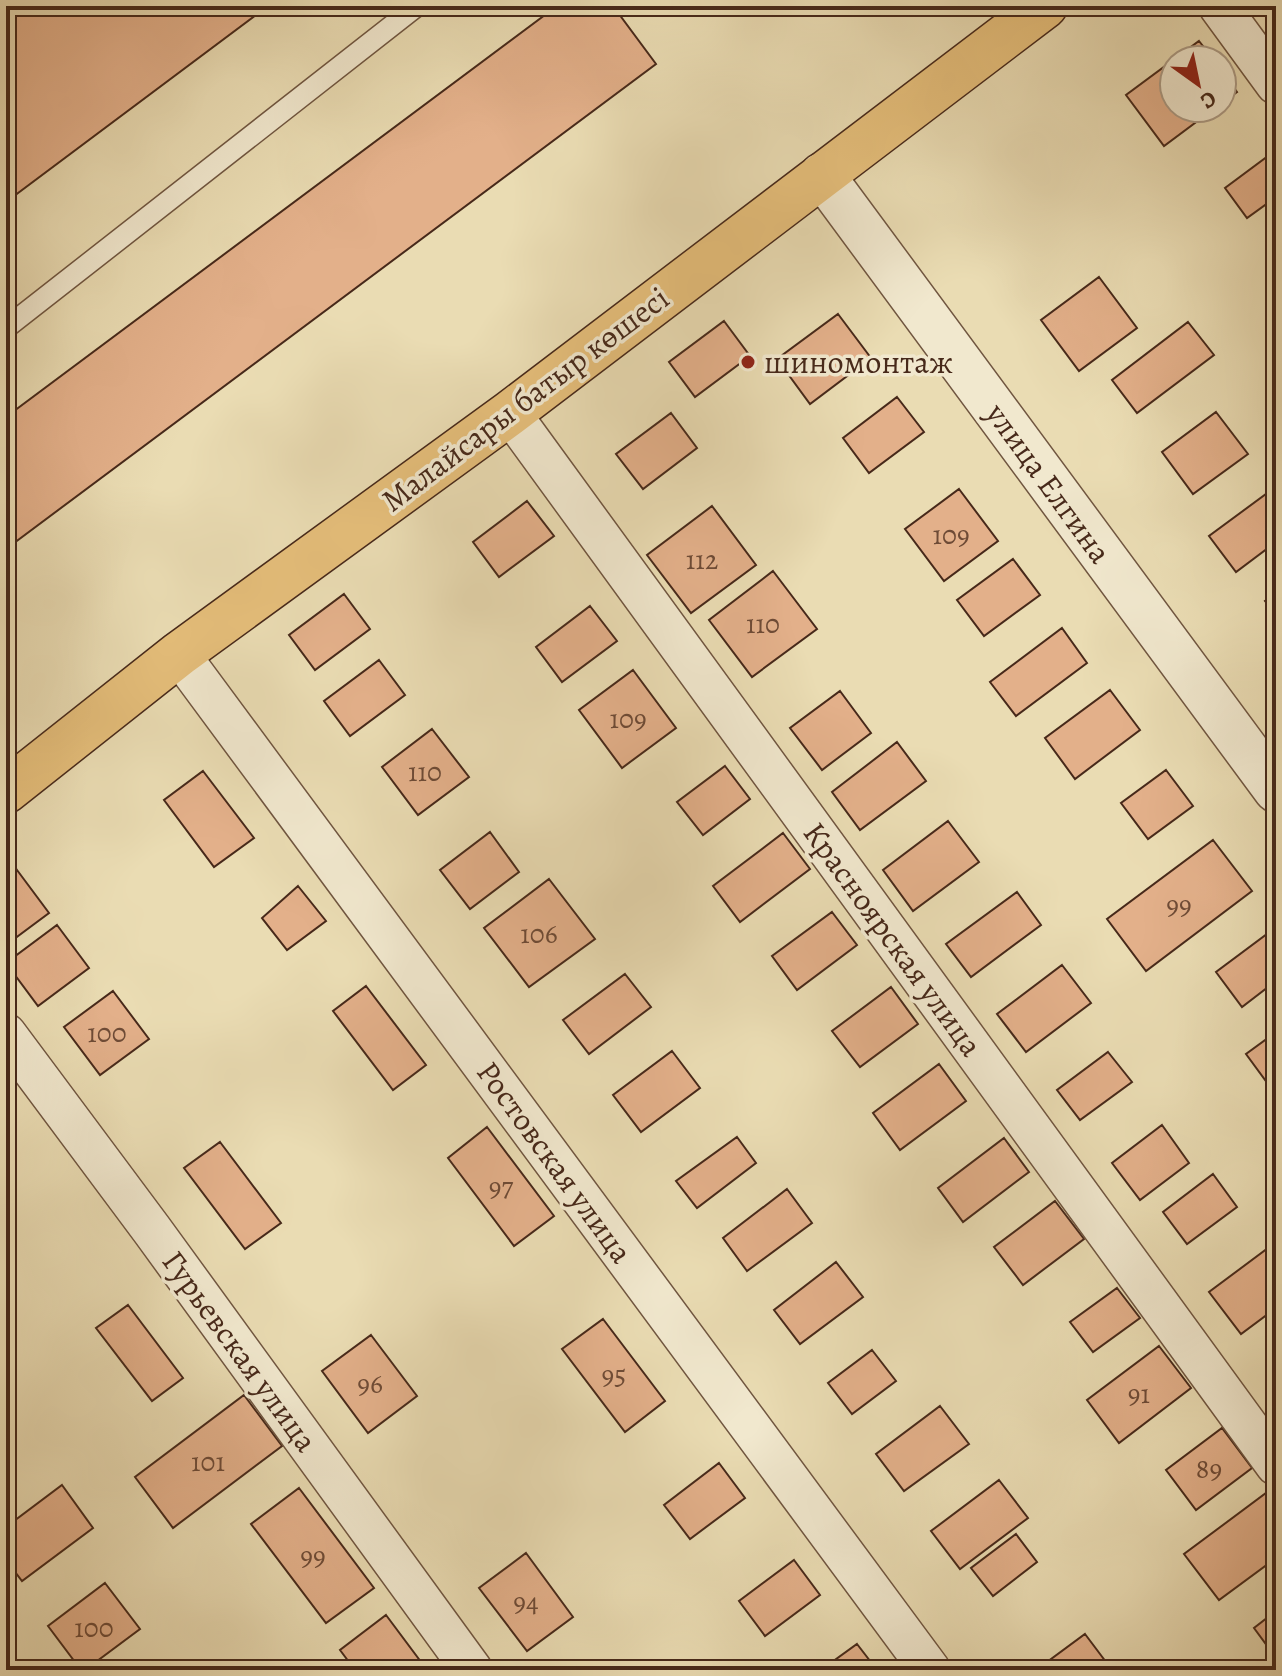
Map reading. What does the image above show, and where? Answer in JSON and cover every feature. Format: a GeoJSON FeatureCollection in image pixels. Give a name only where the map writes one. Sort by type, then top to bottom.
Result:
{"type":"FeatureCollection","features":[{"type":"Feature","properties":{"kind":"main road","name":"Малайсары батыр көшесі"},"geometry":{"type":"LineString","coordinates":[[9,782],[510,413],[1045,6]]}},
{"type":"Feature","properties":{"kind":"street"},"geometry":{"type":"LineString","coordinates":[[1219,6],[1276,84]]}},
{"type":"Feature","properties":{"kind":"street","name":"улица Елгина"},"geometry":{"type":"LineString","coordinates":[[822,175],[1276,790]]}},
{"type":"Feature","properties":{"kind":"street","name":"Красноярская улица"},"geometry":{"type":"LineString","coordinates":[[510,413],[1276,1465]]}},
{"type":"Feature","properties":{"kind":"street","name":"Ростовская улица"},"geometry":{"type":"LineString","coordinates":[[179,654],[930,1670]]}},
{"type":"Feature","properties":{"kind":"street","name":"Гурьевская улица"},"geometry":{"type":"LineString","coordinates":[[6,1034],[472,1670]]}},
{"type":"Feature","properties":{"kind":"lane"},"geometry":{"type":"LineString","coordinates":[[6,328],[417,6]]}},
{"type":"Feature","properties":{"kind":"building"},"geometry":{"type":"Polygon","coordinates":[[[6,6],[268,6],[6,202],[6,6]]]}},
{"type":"Feature","properties":{"kind":"building"},"geometry":{"type":"Polygon","coordinates":[[[557,6],[613,6],[656,64],[6,549],[6,417],[557,6]]]}},
{"type":"Feature","properties":{"kind":"building"},"geometry":{"type":"Polygon","coordinates":[[[1158,71],[1158,124],[1194,124],[1164,146],[1126,95],[1158,71]]]}},
{"type":"Feature","properties":{"kind":"building"},"geometry":{"type":"Polygon","coordinates":[[[1276,150],[1276,197],[1247,218],[1225,188],[1276,150]]]}},
{"type":"Feature","properties":{"kind":"building"},"geometry":{"type":"Polygon","coordinates":[[[1099,277],[1137,328],[1079,371],[1041,320],[1099,277]]]}},
{"type":"Feature","properties":{"kind":"building"},"geometry":{"type":"Polygon","coordinates":[[[838,314],[871,358],[810,404],[777,359],[838,314]]]}},
{"type":"Feature","properties":{"kind":"building"},"geometry":{"type":"Polygon","coordinates":[[[724,321],[750,356],[695,397],[669,362],[724,321]]]}},
{"type":"Feature","properties":{"kind":"building"},"geometry":{"type":"Polygon","coordinates":[[[1188,322],[1214,355],[1137,413],[1112,380],[1188,322]]]}},
{"type":"Feature","properties":{"kind":"building"},"geometry":{"type":"Polygon","coordinates":[[[897,397],[924,432],[869,473],[843,438],[897,397]]]}},
{"type":"Feature","properties":{"kind":"building"},"geometry":{"type":"Polygon","coordinates":[[[1216,412],[1248,454],[1193,494],[1162,452],[1216,412]]]}},
{"type":"Feature","properties":{"kind":"building"},"geometry":{"type":"Polygon","coordinates":[[[671,413],[697,448],[643,489],[616,454],[671,413]]]}},
{"type":"Feature","properties":{"kind":"building"},"geometry":{"type":"Polygon","coordinates":[[[1274,488],[1276,542],[1236,572],[1209,536],[1274,488]]]}},
{"type":"Feature","properties":{"kind":"building"},"geometry":{"type":"Polygon","coordinates":[[[959,489],[998,541],[944,581],[905,529],[959,489]]]}},
{"type":"Feature","properties":{"kind":"building"},"geometry":{"type":"Polygon","coordinates":[[[527,501],[554,536],[499,577],[473,542],[527,501]]]}},
{"type":"Feature","properties":{"kind":"building"},"geometry":{"type":"Polygon","coordinates":[[[712,506],[756,565],[691,613],[647,555],[712,506]]]}},
{"type":"Feature","properties":{"kind":"building"},"geometry":{"type":"Polygon","coordinates":[[[1013,559],[1040,595],[984,636],[957,600],[1013,559]]]}},
{"type":"Feature","properties":{"kind":"building"},"geometry":{"type":"Polygon","coordinates":[[[773,571],[817,629],[752,677],[709,620],[773,571]]]}},
{"type":"Feature","properties":{"kind":"building"},"geometry":{"type":"Polygon","coordinates":[[[1276,593],[1276,615],[1265,601],[1276,593]]]}},
{"type":"Feature","properties":{"kind":"building"},"geometry":{"type":"Polygon","coordinates":[[[344,594],[370,629],[315,670],[289,635],[344,594]]]}},
{"type":"Feature","properties":{"kind":"building"},"geometry":{"type":"Polygon","coordinates":[[[590,606],[617,641],[562,682],[536,647],[590,606]]]}},
{"type":"Feature","properties":{"kind":"building"},"geometry":{"type":"Polygon","coordinates":[[[1062,628],[1087,663],[1016,716],[990,682],[1062,628]]]}},
{"type":"Feature","properties":{"kind":"building"},"geometry":{"type":"Polygon","coordinates":[[[379,660],[405,695],[350,736],[324,701],[379,660]]]}},
{"type":"Feature","properties":{"kind":"building"},"geometry":{"type":"Polygon","coordinates":[[[633,670],[676,728],[622,768],[579,710],[633,670]]]}},
{"type":"Feature","properties":{"kind":"building"},"geometry":{"type":"Polygon","coordinates":[[[1110,690],[1140,730],[1075,779],[1045,738],[1110,690]]]}},
{"type":"Feature","properties":{"kind":"building"},"geometry":{"type":"Polygon","coordinates":[[[840,691],[871,733],[822,770],[790,728],[840,691]]]}},
{"type":"Feature","properties":{"kind":"building"},"geometry":{"type":"Polygon","coordinates":[[[432,729],[469,777],[418,815],[382,767],[432,729]]]}},
{"type":"Feature","properties":{"kind":"building"},"geometry":{"type":"Polygon","coordinates":[[[897,742],[926,781],[860,830],[832,792],[897,742]]]}},
{"type":"Feature","properties":{"kind":"building"},"geometry":{"type":"Polygon","coordinates":[[[725,766],[750,799],[703,835],[677,802],[725,766]]]}},
{"type":"Feature","properties":{"kind":"building"},"geometry":{"type":"Polygon","coordinates":[[[1166,770],[1193,806],[1148,839],[1121,803],[1166,770]]]}},
{"type":"Feature","properties":{"kind":"building"},"geometry":{"type":"Polygon","coordinates":[[[203,771],[254,838],[214,867],[164,800],[203,771]]]}},
{"type":"Feature","properties":{"kind":"building"},"geometry":{"type":"Polygon","coordinates":[[[948,821],[979,862],[913,911],[883,870],[948,821]]]}},
{"type":"Feature","properties":{"kind":"building"},"geometry":{"type":"Polygon","coordinates":[[[490,832],[519,872],[470,909],[440,870],[490,832]]]}},
{"type":"Feature","properties":{"kind":"building"},"geometry":{"type":"Polygon","coordinates":[[[783,833],[810,869],[740,922],[713,886],[783,833]]]}},
{"type":"Feature","properties":{"kind":"building"},"geometry":{"type":"Polygon","coordinates":[[[1213,840],[1252,891],[1146,971],[1107,919],[1213,840]]]}},
{"type":"Feature","properties":{"kind":"building"},"geometry":{"type":"Polygon","coordinates":[[[17,870],[49,913],[6,945],[6,878],[17,870]]]}},
{"type":"Feature","properties":{"kind":"building"},"geometry":{"type":"Polygon","coordinates":[[[549,879],[595,939],[529,987],[484,928],[549,879]]]}},
{"type":"Feature","properties":{"kind":"building"},"geometry":{"type":"Polygon","coordinates":[[[298,886],[326,921],[287,950],[262,918],[298,886]]]}},
{"type":"Feature","properties":{"kind":"building"},"geometry":{"type":"Polygon","coordinates":[[[1017,892],[1041,925],[971,977],[946,944],[1017,892]]]}},
{"type":"Feature","properties":{"kind":"building"},"geometry":{"type":"Polygon","coordinates":[[[832,912],[857,945],[797,990],[772,956],[832,912]]]}},
{"type":"Feature","properties":{"kind":"building"},"geometry":{"type":"Polygon","coordinates":[[[57,925],[89,968],[38,1006],[6,963],[57,925]]]}},
{"type":"Feature","properties":{"kind":"building"},"geometry":{"type":"Polygon","coordinates":[[[1271,931],[1276,938],[1276,981],[1242,1007],[1216,972],[1271,931]]]}},
{"type":"Feature","properties":{"kind":"building"},"geometry":{"type":"Polygon","coordinates":[[[1062,965],[1091,1003],[1026,1052],[997,1014],[1062,965]]]}},
{"type":"Feature","properties":{"kind":"building"},"geometry":{"type":"Polygon","coordinates":[[[625,974],[651,1007],[589,1054],[563,1020],[625,974]]]}},
{"type":"Feature","properties":{"kind":"building"},"geometry":{"type":"Polygon","coordinates":[[[366,986],[426,1065],[393,1090],[333,1011],[366,986]]]}},
{"type":"Feature","properties":{"kind":"building"},"geometry":{"type":"Polygon","coordinates":[[[891,987],[918,1024],[860,1067],[832,1031],[891,987]]]}},
{"type":"Feature","properties":{"kind":"building"},"geometry":{"type":"Polygon","coordinates":[[[113,991],[149,1039],[100,1075],[64,1027],[113,991]]]}},
{"type":"Feature","properties":{"kind":"building"},"geometry":{"type":"Polygon","coordinates":[[[1276,1032],[1276,1084],[1271,1088],[1246,1054],[1276,1032]]]}},
{"type":"Feature","properties":{"kind":"building"},"geometry":{"type":"Polygon","coordinates":[[[672,1051],[700,1088],[641,1132],[613,1095],[672,1051]]]}},
{"type":"Feature","properties":{"kind":"building"},"geometry":{"type":"Polygon","coordinates":[[[1108,1052],[1132,1082],[1080,1120],[1057,1090],[1108,1052]]]}},
{"type":"Feature","properties":{"kind":"building"},"geometry":{"type":"Polygon","coordinates":[[[939,1064],[966,1101],[900,1150],[873,1113],[939,1064]]]}},
{"type":"Feature","properties":{"kind":"building"},"geometry":{"type":"Polygon","coordinates":[[[1162,1125],[1189,1163],[1140,1200],[1112,1163],[1162,1125]]]}},
{"type":"Feature","properties":{"kind":"building"},"geometry":{"type":"Polygon","coordinates":[[[487,1127],[554,1216],[514,1246],[448,1158],[487,1127]]]}},
{"type":"Feature","properties":{"kind":"building"},"geometry":{"type":"Polygon","coordinates":[[[737,1137],[756,1163],[697,1208],[676,1181],[737,1137]]]}},
{"type":"Feature","properties":{"kind":"building"},"geometry":{"type":"Polygon","coordinates":[[[1004,1138],[1029,1172],[963,1222],[938,1188],[1004,1138]]]}},
{"type":"Feature","properties":{"kind":"building"},"geometry":{"type":"Polygon","coordinates":[[[220,1142],[281,1223],[245,1249],[184,1168],[220,1142]]]}},
{"type":"Feature","properties":{"kind":"building"},"geometry":{"type":"Polygon","coordinates":[[[1213,1174],[1237,1207],[1187,1244],[1163,1212],[1213,1174]]]}},
{"type":"Feature","properties":{"kind":"building"},"geometry":{"type":"Polygon","coordinates":[[[787,1189],[812,1223],[747,1271],[723,1238],[787,1189]]]}},
{"type":"Feature","properties":{"kind":"building"},"geometry":{"type":"Polygon","coordinates":[[[1055,1201],[1084,1239],[1023,1285],[994,1247],[1055,1201]]]}},
{"type":"Feature","properties":{"kind":"building"},"geometry":{"type":"Polygon","coordinates":[[[1276,1242],[1276,1308],[1241,1334],[1209,1292],[1276,1242]]]}},
{"type":"Feature","properties":{"kind":"building"},"geometry":{"type":"Polygon","coordinates":[[[836,1262],[863,1297],[800,1344],[774,1310],[836,1262]]]}},
{"type":"Feature","properties":{"kind":"building"},"geometry":{"type":"Polygon","coordinates":[[[1117,1288],[1140,1318],[1093,1352],[1070,1322],[1117,1288]]]}},
{"type":"Feature","properties":{"kind":"building"},"geometry":{"type":"Polygon","coordinates":[[[128,1305],[183,1378],[152,1401],[96,1328],[128,1305]]]}},
{"type":"Feature","properties":{"kind":"building"},"geometry":{"type":"Polygon","coordinates":[[[603,1319],[665,1401],[625,1432],[562,1349],[603,1319]]]}},
{"type":"Feature","properties":{"kind":"building"},"geometry":{"type":"Polygon","coordinates":[[[371,1335],[417,1396],[368,1433],[322,1371],[371,1335]]]}},
{"type":"Feature","properties":{"kind":"building"},"geometry":{"type":"Polygon","coordinates":[[[1159,1346],[1191,1388],[1119,1443],[1087,1400],[1159,1346]]]}},
{"type":"Feature","properties":{"kind":"building"},"geometry":{"type":"Polygon","coordinates":[[[872,1350],[896,1381],[852,1414],[828,1383],[872,1350]]]}},
{"type":"Feature","properties":{"kind":"building"},"geometry":{"type":"Polygon","coordinates":[[[244,1395],[282,1446],[173,1528],[135,1477],[244,1395]]]}},
{"type":"Feature","properties":{"kind":"building"},"geometry":{"type":"Polygon","coordinates":[[[940,1406],[969,1444],[904,1491],[876,1454],[940,1406]]]}},
{"type":"Feature","properties":{"kind":"building"},"geometry":{"type":"Polygon","coordinates":[[[1222,1428],[1252,1468],[1196,1510],[1166,1470],[1222,1428]]]}},
{"type":"Feature","properties":{"kind":"building"},"geometry":{"type":"Polygon","coordinates":[[[719,1463],[745,1498],[690,1539],[664,1505],[719,1463]]]}},
{"type":"Feature","properties":{"kind":"building"},"geometry":{"type":"Polygon","coordinates":[[[999,1480],[1028,1518],[960,1569],[931,1531],[999,1480]]]}},
{"type":"Feature","properties":{"kind":"building"},"geometry":{"type":"Polygon","coordinates":[[[62,1485],[93,1528],[22,1581],[6,1560],[6,1527],[62,1485]]]}},
{"type":"Feature","properties":{"kind":"building"},"geometry":{"type":"Polygon","coordinates":[[[299,1488],[374,1588],[326,1623],[251,1524],[299,1488]]]}},
{"type":"Feature","properties":{"kind":"building"},"geometry":{"type":"Polygon","coordinates":[[[1266,1493],[1276,1507],[1276,1558],[1219,1600],[1184,1554],[1266,1493]]]}},
{"type":"Feature","properties":{"kind":"building"},"geometry":{"type":"Polygon","coordinates":[[[1016,1534],[1037,1562],[993,1596],[971,1568],[1016,1534]]]}},
{"type":"Feature","properties":{"kind":"building"},"geometry":{"type":"Polygon","coordinates":[[[526,1553],[573,1617],[527,1651],[479,1588],[526,1553]]]}},
{"type":"Feature","properties":{"kind":"building"},"geometry":{"type":"Polygon","coordinates":[[[794,1560],[820,1595],[765,1636],[739,1601],[794,1560]]]}},
{"type":"Feature","properties":{"kind":"building"},"geometry":{"type":"Polygon","coordinates":[[[105,1583],[140,1629],[81,1670],[48,1626],[105,1583]]]}},
{"type":"Feature","properties":{"kind":"building"},"geometry":{"type":"Polygon","coordinates":[[[1276,1611],[1276,1658],[1254,1628],[1276,1611]]]}},
{"type":"Feature","properties":{"kind":"building"},"geometry":{"type":"Polygon","coordinates":[[[386,1615],[427,1670],[355,1670],[340,1650],[386,1615]]]}},
{"type":"Feature","properties":{"kind":"building"},"geometry":{"type":"Polygon","coordinates":[[[1085,1634],[1112,1670],[1047,1670],[1043,1665],[1085,1634]]]}},
{"type":"Feature","properties":{"kind":"building"},"geometry":{"type":"Polygon","coordinates":[[[857,1644],[877,1670],[821,1670],[857,1644]]]}},
{"type":"Feature","properties":{"kind":"place","name":"шиномонтаж"},"geometry":{"type":"Point","coordinates":[748,362]}}]}
